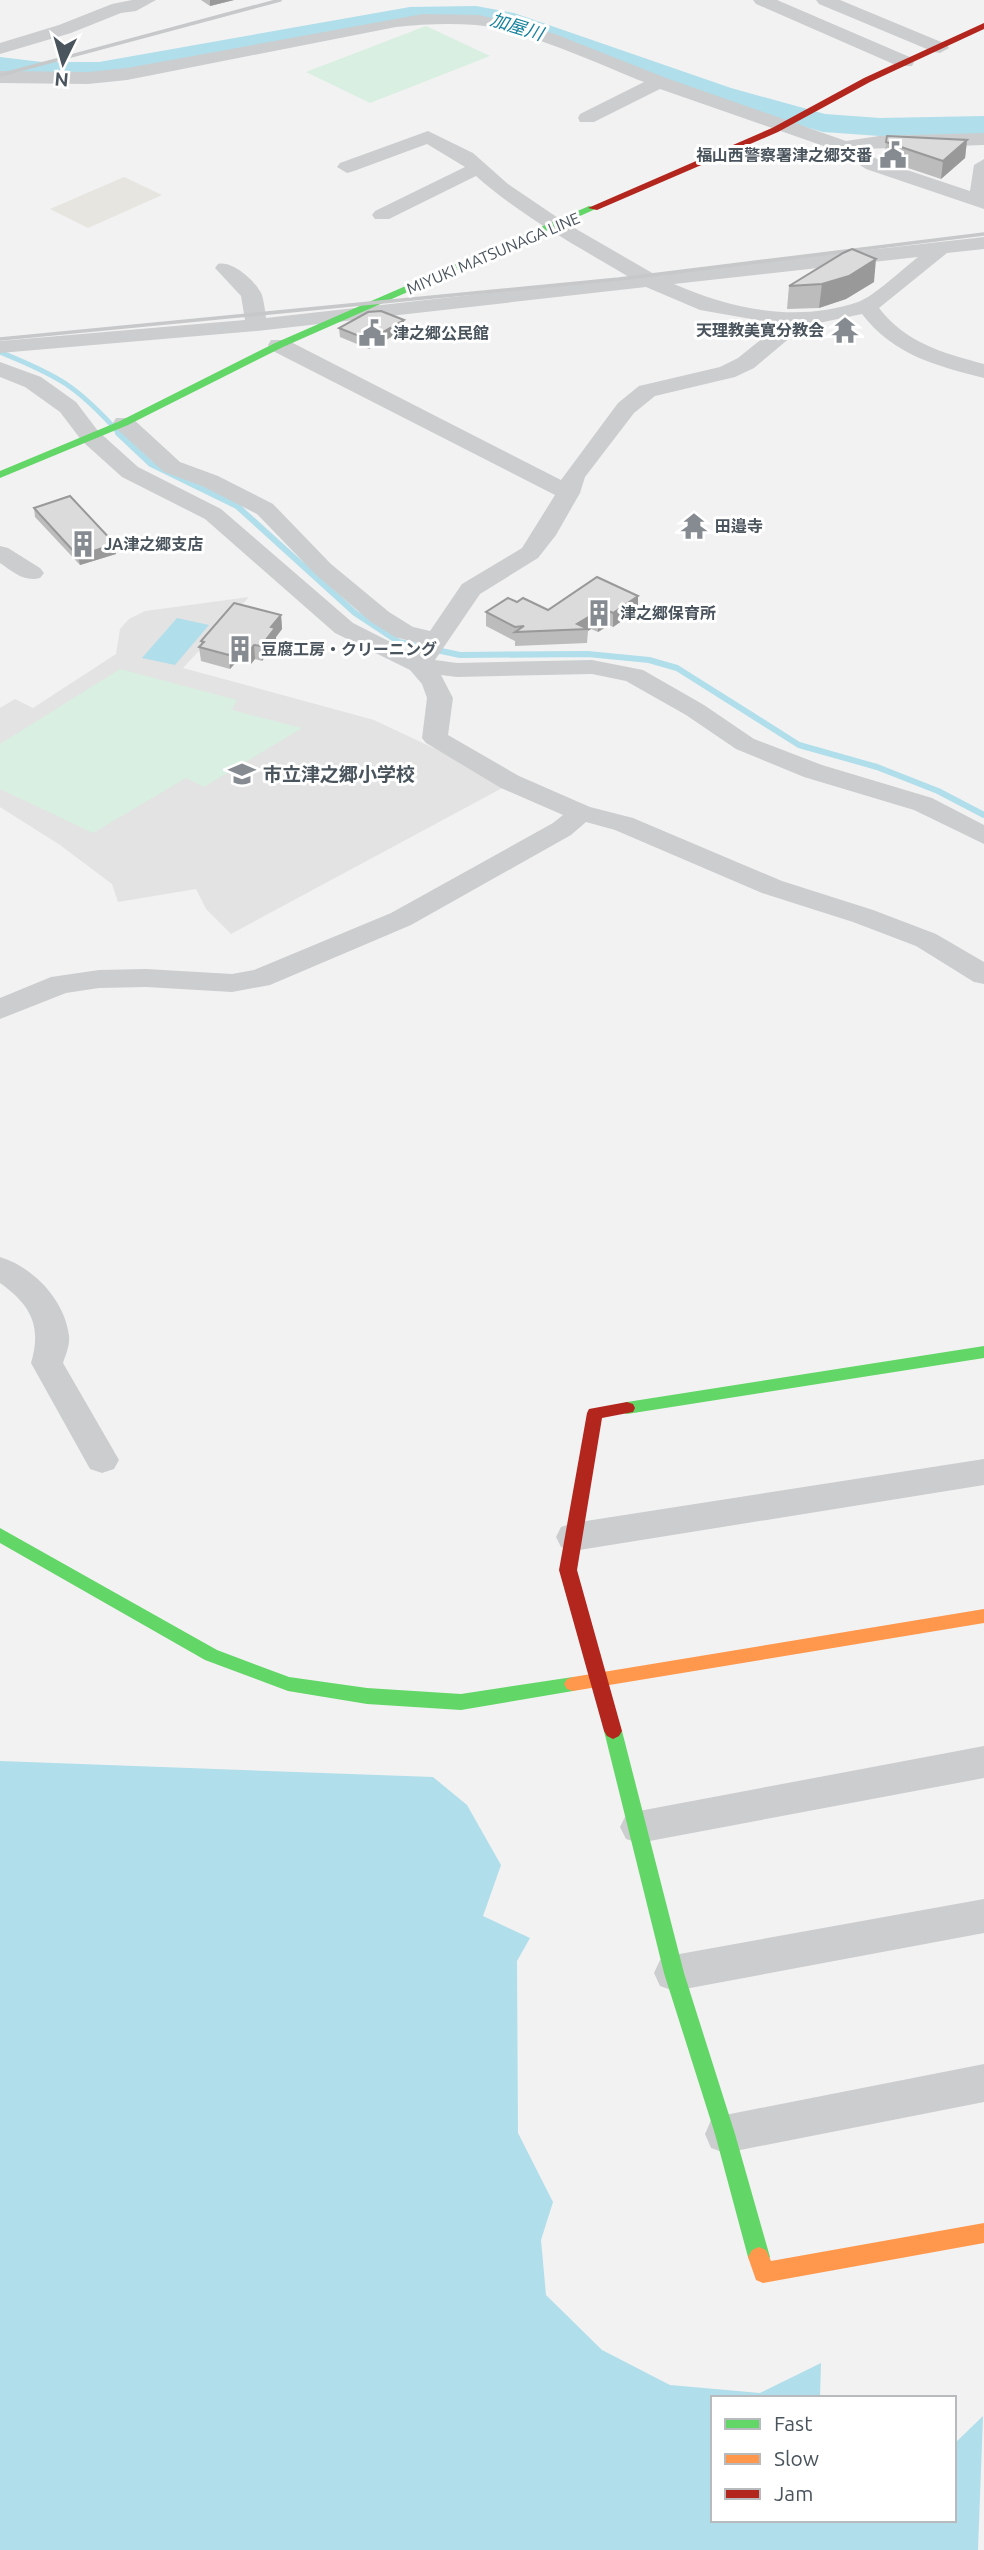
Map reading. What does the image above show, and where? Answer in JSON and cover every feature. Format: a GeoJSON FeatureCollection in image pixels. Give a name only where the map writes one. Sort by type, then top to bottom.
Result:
{"type":"FeatureCollection","features":[{"type":"Feature","properties":{"kind":"street"},"geometry":{"type":"LineString","coordinates":[[0,49],[65,29],[111,4],[130,7],[147,0]]}},
{"type":"Feature","properties":{"kind":"street"},"geometry":{"type":"LineString","coordinates":[[762,0],[905,62]]}},
{"type":"Feature","properties":{"kind":"street"},"geometry":{"type":"LineString","coordinates":[[825,0],[940,48]]}},
{"type":"Feature","properties":{"kind":"street"},"geometry":{"type":"LineString","coordinates":[[0,77],[64,79],[127,74],[423,19],[491,23],[549,38],[659,82],[788,123],[845,147],[873,165],[981,202],[984,165]]}},
{"type":"Feature","properties":{"kind":"street","name":"MIYUKI MATSUNAGA LINE"},"geometry":{"type":"LineString","coordinates":[[0,475],[121,424],[279,345],[346,315],[557,226],[788,123],[905,62],[984,26]]}},
{"type":"Feature","properties":{"kind":"street"},"geometry":{"type":"LineString","coordinates":[[587,118],[659,82]]}},
{"type":"Feature","properties":{"kind":"street"},"geometry":{"type":"LineString","coordinates":[[347,167],[428,136],[466,157],[501,188],[557,226],[654,283],[707,306],[797,321],[867,307],[939,250]]}},
{"type":"Feature","properties":{"kind":"street"},"geometry":{"type":"LineString","coordinates":[[845,147],[872,141],[947,143],[984,139]]}},
{"type":"Feature","properties":{"kind":"street"},"geometry":{"type":"LineString","coordinates":[[382,215],[478,168]]}},
{"type":"Feature","properties":{"kind":"street"},"geometry":{"type":"LineString","coordinates":[[2,354],[654,283],[984,243]]}},
{"type":"Feature","properties":{"kind":"street"},"geometry":{"type":"LineString","coordinates":[[225,268],[251,294],[257,325]]}},
{"type":"Feature","properties":{"kind":"street"},"geometry":{"type":"LineString","coordinates":[[867,307],[875,320],[920,354],[984,371]]}},
{"type":"Feature","properties":{"kind":"street"},"geometry":{"type":"LineString","coordinates":[[418,665],[471,589],[530,553],[544,535],[568,493],[574,476],[626,408],[647,391],[727,372],[768,347],[797,321]]}},
{"type":"Feature","properties":{"kind":"street"},"geometry":{"type":"LineString","coordinates":[[279,345],[568,493]]}},
{"type":"Feature","properties":{"kind":"street"},"geometry":{"type":"LineString","coordinates":[[2,354],[33,382],[68,407],[130,472],[213,514],[344,628],[418,665],[436,682],[442,701],[435,738],[510,782],[581,813],[624,824],[772,887],[863,916],[926,940],[984,975]]}},
{"type":"Feature","properties":{"kind":"street"},"geometry":{"type":"LineString","coordinates":[[121,424],[172,467],[210,481],[265,509],[323,569],[380,617],[404,632],[436,640]]}},
{"type":"Feature","properties":{"kind":"street"},"geometry":{"type":"LineString","coordinates":[[0,553],[32,573]]}},
{"type":"Feature","properties":{"kind":"street"},"geometry":{"type":"LineString","coordinates":[[292,581],[323,569]]}},
{"type":"Feature","properties":{"kind":"street"},"geometry":{"type":"LineString","coordinates":[[418,665],[457,670],[592,667],[634,675],[685,703],[745,744],[813,771],[923,804],[984,836]]}},
{"type":"Feature","properties":{"kind":"street"},"geometry":{"type":"LineString","coordinates":[[0,1009],[61,984],[99,979],[146,978],[232,983],[260,978],[401,919],[562,829],[581,813]]}},
{"type":"Feature","properties":{"kind":"street"},"geometry":{"type":"LineString","coordinates":[[0,1268],[13,1275],[41,1302],[53,1338],[47,1363],[102,1460]]}},
{"type":"Feature","properties":{"kind":"street"},"geometry":{"type":"LineString","coordinates":[[984,1352],[595,1413],[568,1570],[639,1827],[674,1973],[725,2134],[763,2273],[984,2233]]}},
{"type":"Feature","properties":{"kind":"street"},"geometry":{"type":"LineString","coordinates":[[573,1537],[984,1472]]}},
{"type":"Feature","properties":{"kind":"street"},"geometry":{"type":"LineString","coordinates":[[0,1535],[211,1655],[288,1684],[367,1696],[461,1703],[984,1616]]}},
{"type":"Feature","properties":{"kind":"street"},"geometry":{"type":"LineString","coordinates":[[639,1827],[984,1762]]}},
{"type":"Feature","properties":{"kind":"street"},"geometry":{"type":"LineString","coordinates":[[674,1973],[984,1916]]}},
{"type":"Feature","properties":{"kind":"street"},"geometry":{"type":"LineString","coordinates":[[725,2134],[984,2083]]}},
{"type":"Feature","properties":{"kind":"shaded area"},"geometry":{"type":"Polygon","coordinates":[[[124,177],[162,195],[88,228],[50,209],[124,177]]]}},
{"type":"Feature","properties":{"kind":"shaded area","name":"市立津之郷小学校"},"geometry":{"type":"Polygon","coordinates":[[[249,597],[183,668],[374,720],[461,761],[506,786],[231,934],[206,909],[196,889],[118,902],[112,884],[60,845],[0,807],[0,708],[15,699],[33,708],[116,654],[120,629],[129,619],[145,611],[249,597]]]}},
{"type":"Feature","properties":{"kind":"green space"},"geometry":{"type":"Polygon","coordinates":[[[426,26],[490,56],[370,103],[306,72],[426,26]]]}},
{"type":"Feature","properties":{"kind":"green space"},"geometry":{"type":"Polygon","coordinates":[[[120,669],[237,700],[232,710],[302,728],[204,787],[186,778],[93,833],[0,789],[0,744],[120,669]]]}},
{"type":"Feature","properties":{"kind":"water"},"geometry":{"type":"Polygon","coordinates":[[[177,618],[209,625],[175,665],[142,658],[177,618]]]}},
{"type":"Feature","properties":{"kind":"water"},"geometry":{"type":"Polygon","coordinates":[[[0,1761],[433,1777],[467,1805],[501,1865],[483,1916],[530,1938],[517,1961],[518,2133],[553,2202],[541,2240],[546,2295],[602,2350],[670,2385],[760,2393],[821,2363],[820,2396],[711,2396],[711,2522],[956,2522],[956,2442],[983,2416],[978,2550],[0,2550],[0,1761]]]}},
{"type":"Feature","properties":{"kind":"building"},"geometry":{"type":"Polygon","coordinates":[[[887,136],[967,140],[943,161],[886,142],[887,136]]]}},
{"type":"Feature","properties":{"kind":"building"},"geometry":{"type":"Polygon","coordinates":[[[852,249],[876,259],[849,276],[822,284],[789,286],[843,253],[852,249]]]}},
{"type":"Feature","properties":{"kind":"building"},"geometry":{"type":"Polygon","coordinates":[[[381,311],[404,320],[369,340],[339,328],[368,312],[381,311]]]}},
{"type":"Feature","properties":{"kind":"building"},"geometry":{"type":"Polygon","coordinates":[[[70,496],[115,544],[78,556],[34,508],[70,496]]]}},
{"type":"Feature","properties":{"kind":"building"},"geometry":{"type":"Polygon","coordinates":[[[597,577],[638,596],[613,613],[609,611],[598,618],[592,615],[577,624],[588,629],[515,632],[524,626],[515,627],[486,612],[508,598],[517,602],[523,598],[548,610],[597,577]]]}},
{"type":"Feature","properties":{"kind":"building"},"geometry":{"type":"Polygon","coordinates":[[[234,603],[281,615],[261,646],[254,645],[250,650],[236,647],[229,655],[199,647],[204,642],[201,641],[234,603]]]}},
{"type":"Feature","properties":{"kind":"waterway","name":"加屋川"},"geometry":{"type":"LineString","coordinates":[[0,66],[42,71],[99,71],[410,15],[476,14],[504,19],[721,94],[823,123],[880,127],[984,125]]}},
{"type":"Feature","properties":{"kind":"waterway"},"geometry":{"type":"LineString","coordinates":[[0,352],[38,368],[66,384],[91,404],[120,434]]}},
{"type":"Feature","properties":{"kind":"waterway"},"geometry":{"type":"LineString","coordinates":[[118,433],[151,464],[237,506],[355,613],[399,642],[460,655],[588,654],[649,660],[677,668],[799,745],[877,767],[938,791],[984,815]]}},
{"type":"Feature","properties":{"kind":"railway"},"geometry":{"type":"LineString","coordinates":[[0,75],[280,0]]}},
{"type":"Feature","properties":{"kind":"railway"},"geometry":{"type":"LineString","coordinates":[[0,339],[619,279],[984,234]]}},
{"type":"Feature","properties":{"kind":"traffic: fast"},"geometry":{"type":"LineString","coordinates":[[0,475],[124,423],[279,345],[593,208]]}},
{"type":"Feature","properties":{"kind":"traffic: fast"},"geometry":{"type":"LineString","coordinates":[[627,1408],[984,1352]]}},
{"type":"Feature","properties":{"kind":"traffic: fast"},"geometry":{"type":"LineString","coordinates":[[0,1535],[211,1655],[288,1684],[367,1696],[461,1702],[573,1684]]}},
{"type":"Feature","properties":{"kind":"traffic: fast"},"geometry":{"type":"LineString","coordinates":[[613,1731],[674,1973],[725,2134],[759,2257]]}},
{"type":"Feature","properties":{"kind":"traffic: slow"},"geometry":{"type":"LineString","coordinates":[[573,1684],[984,1616]]}},
{"type":"Feature","properties":{"kind":"traffic: slow"},"geometry":{"type":"LineString","coordinates":[[759,2257],[763,2273],[984,2233]]}},
{"type":"Feature","properties":{"kind":"traffic: jam"},"geometry":{"type":"LineString","coordinates":[[593,208],[775,130],[867,80],[984,26]]}},
{"type":"Feature","properties":{"kind":"traffic: jam"},"geometry":{"type":"LineString","coordinates":[[613,1731],[568,1570],[595,1413],[627,1408]]}},
{"type":"Feature","properties":{"kind":"place","name":"福山西警察署津之郷交番"},"geometry":{"type":"Point","coordinates":[893,155]}},
{"type":"Feature","properties":{"kind":"place","name":"天理教美寛分教会"},"geometry":{"type":"Point","coordinates":[845,330]}},
{"type":"Feature","properties":{"kind":"place","name":"津之郷公民館"},"geometry":{"type":"Point","coordinates":[372,333]}},
{"type":"Feature","properties":{"kind":"place","name":"田邉寺"},"geometry":{"type":"Point","coordinates":[694,526]}},
{"type":"Feature","properties":{"kind":"place","name":"JA津之郷支店"},"geometry":{"type":"Point","coordinates":[83,544]}},
{"type":"Feature","properties":{"kind":"place","name":"津之郷保育所"},"geometry":{"type":"Point","coordinates":[599,613]}},
{"type":"Feature","properties":{"kind":"place","name":"豆腐工房・クリーニング"},"geometry":{"type":"Point","coordinates":[240,649]}},
{"type":"Feature","properties":{"kind":"place","name":"市立津之郷小学校"},"geometry":{"type":"Point","coordinates":[242,774]}}]}
